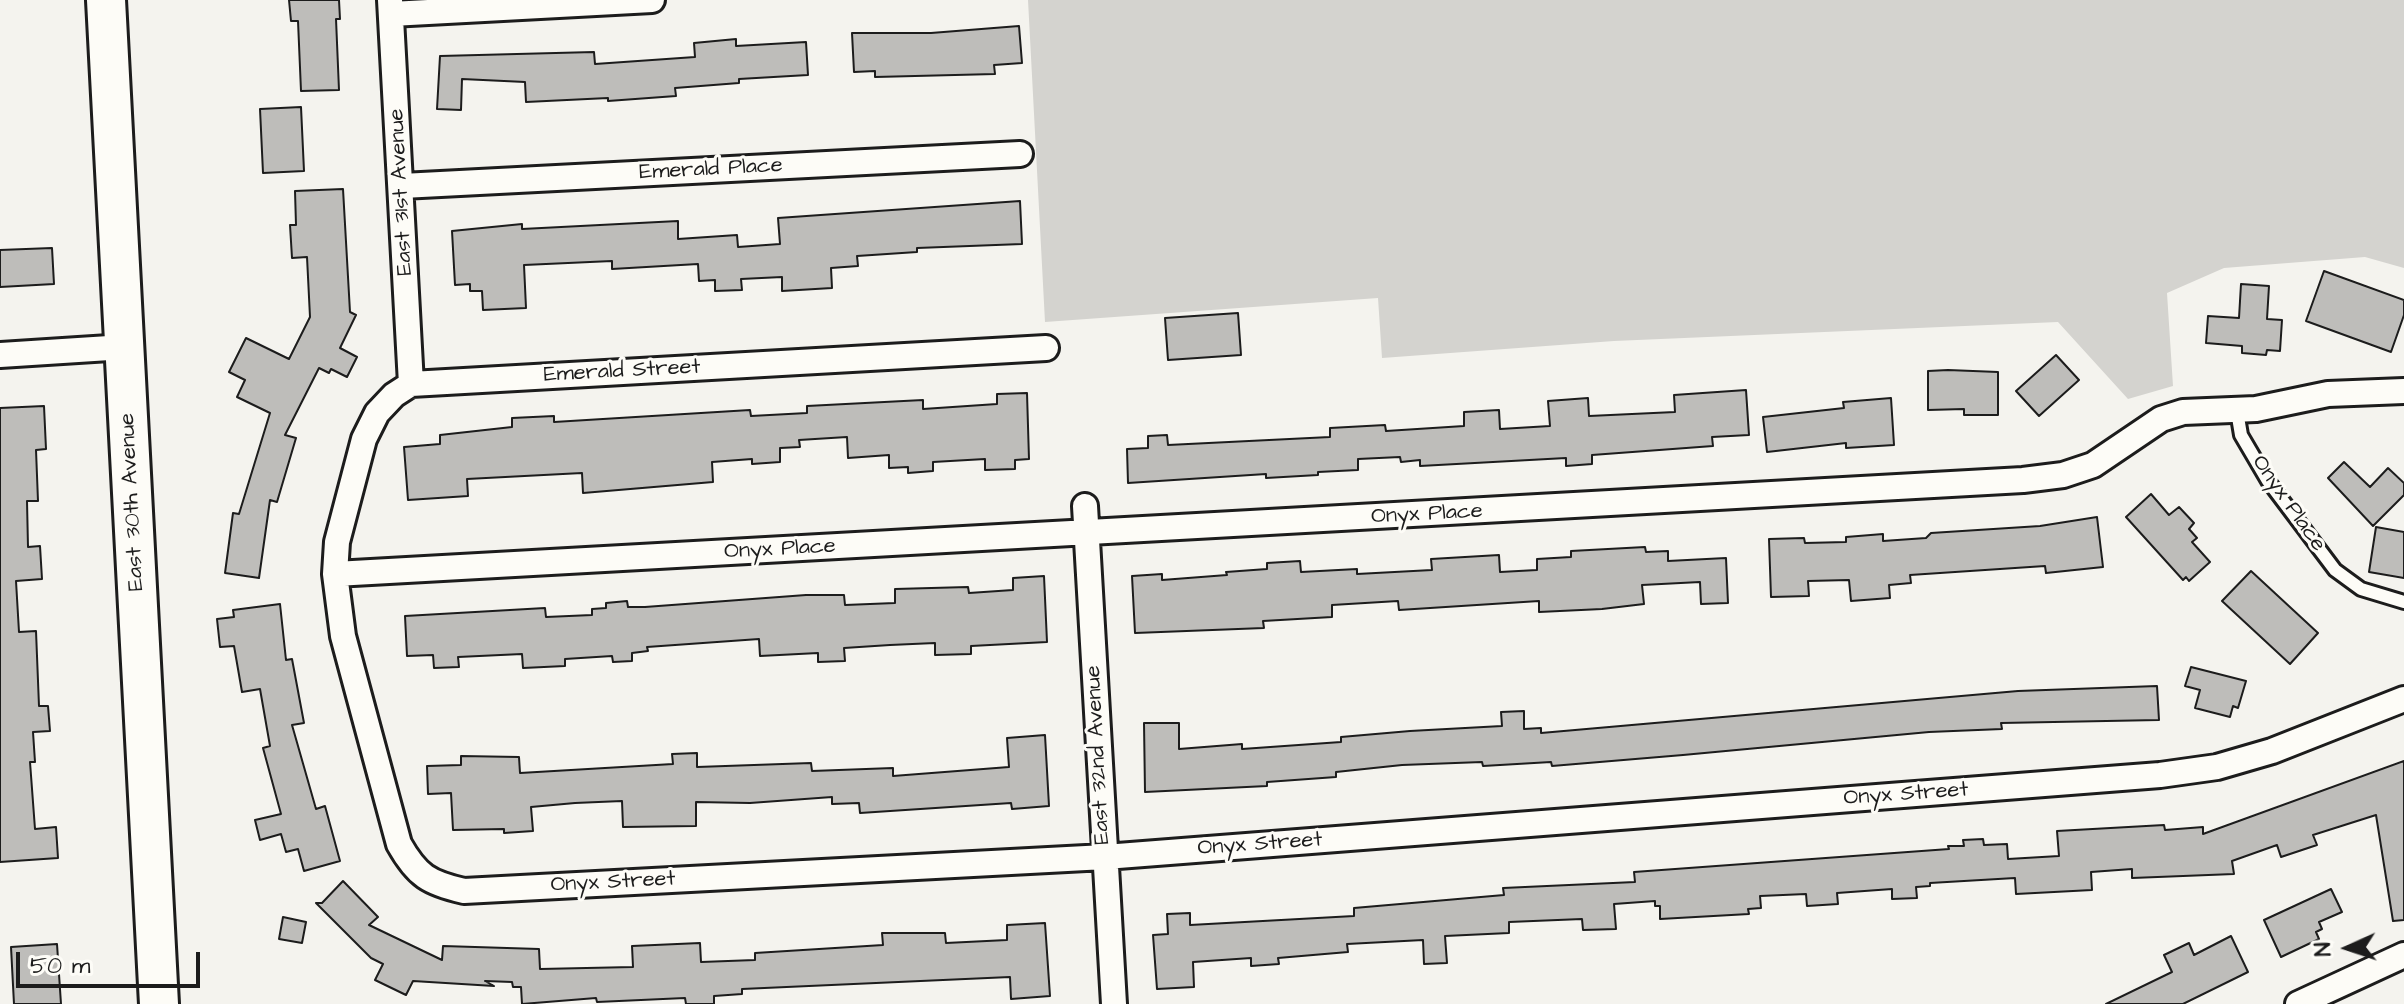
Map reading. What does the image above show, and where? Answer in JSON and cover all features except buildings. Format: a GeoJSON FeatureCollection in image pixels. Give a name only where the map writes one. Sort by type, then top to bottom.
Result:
{"type":"FeatureCollection","features":[{"type":"Feature","properties":{"kind":"main road","name":"East 30th Avenue"},"geometry":{"type":"LineString","coordinates":[[106,0],[159,1004]]}},
{"type":"Feature","properties":{"kind":"street"},"geometry":{"type":"LineString","coordinates":[[391,7],[652,0]]}},
{"type":"Feature","properties":{"kind":"street","name":"East 31st Avenue"},"geometry":{"type":"LineString","coordinates":[[391,7],[411,384]]}},
{"type":"Feature","properties":{"kind":"street","name":"Emerald Place"},"geometry":{"type":"LineString","coordinates":[[402,186],[1020,154]]}},
{"type":"Feature","properties":{"kind":"street"},"geometry":{"type":"LineString","coordinates":[[0,355],[125,347]]}},
{"type":"Feature","properties":{"kind":"street","name":"Emerald Street"},"geometry":{"type":"LineString","coordinates":[[411,384],[1046,348]]}},
{"type":"Feature","properties":{"kind":"street"},"geometry":{"type":"LineString","coordinates":[[335,574],[337,542],[364,439],[377,413],[394,395],[411,384]]}},
{"type":"Feature","properties":{"kind":"street"},"geometry":{"type":"LineString","coordinates":[[2237,411],[2328,394],[2404,391]]}},
{"type":"Feature","properties":{"kind":"street","name":"Onyx Place"},"geometry":{"type":"LineString","coordinates":[[335,574],[2023,480],[2063,475],[2093,465],[2161,419],[2183,412],[2237,411]]}},
{"type":"Feature","properties":{"kind":"street","name":"East 32nd Avenue"},"geometry":{"type":"LineString","coordinates":[[1085,506],[1114,1004]]}},
{"type":"Feature","properties":{"kind":"street","name":"Onyx Street"},"geometry":{"type":"LineString","coordinates":[[335,574],[343,636],[399,844],[411,865],[434,884],[464,891],[1105,857],[2160,775],[2217,767],[2272,751],[2404,699]]}},
{"type":"Feature","properties":{"kind":"street"},"geometry":{"type":"LineString","coordinates":[[2298,1004],[2404,955]]}},
{"type":"Feature","properties":{"kind":"lane","name":"Onyx Place"},"geometry":{"type":"LineString","coordinates":[[2237,411],[2241,435],[2268,481],[2335,570],[2361,589],[2404,602]]}},
{"type":"Feature","properties":{"kind":"shaded area"},"geometry":{"type":"Polygon","coordinates":[[[1028,0],[2404,0],[2404,268],[2365,257],[2224,268],[2167,293],[2173,386],[2128,399],[2058,322],[1614,341],[1382,358],[1378,298],[1045,322],[1028,0]]]}}]}
